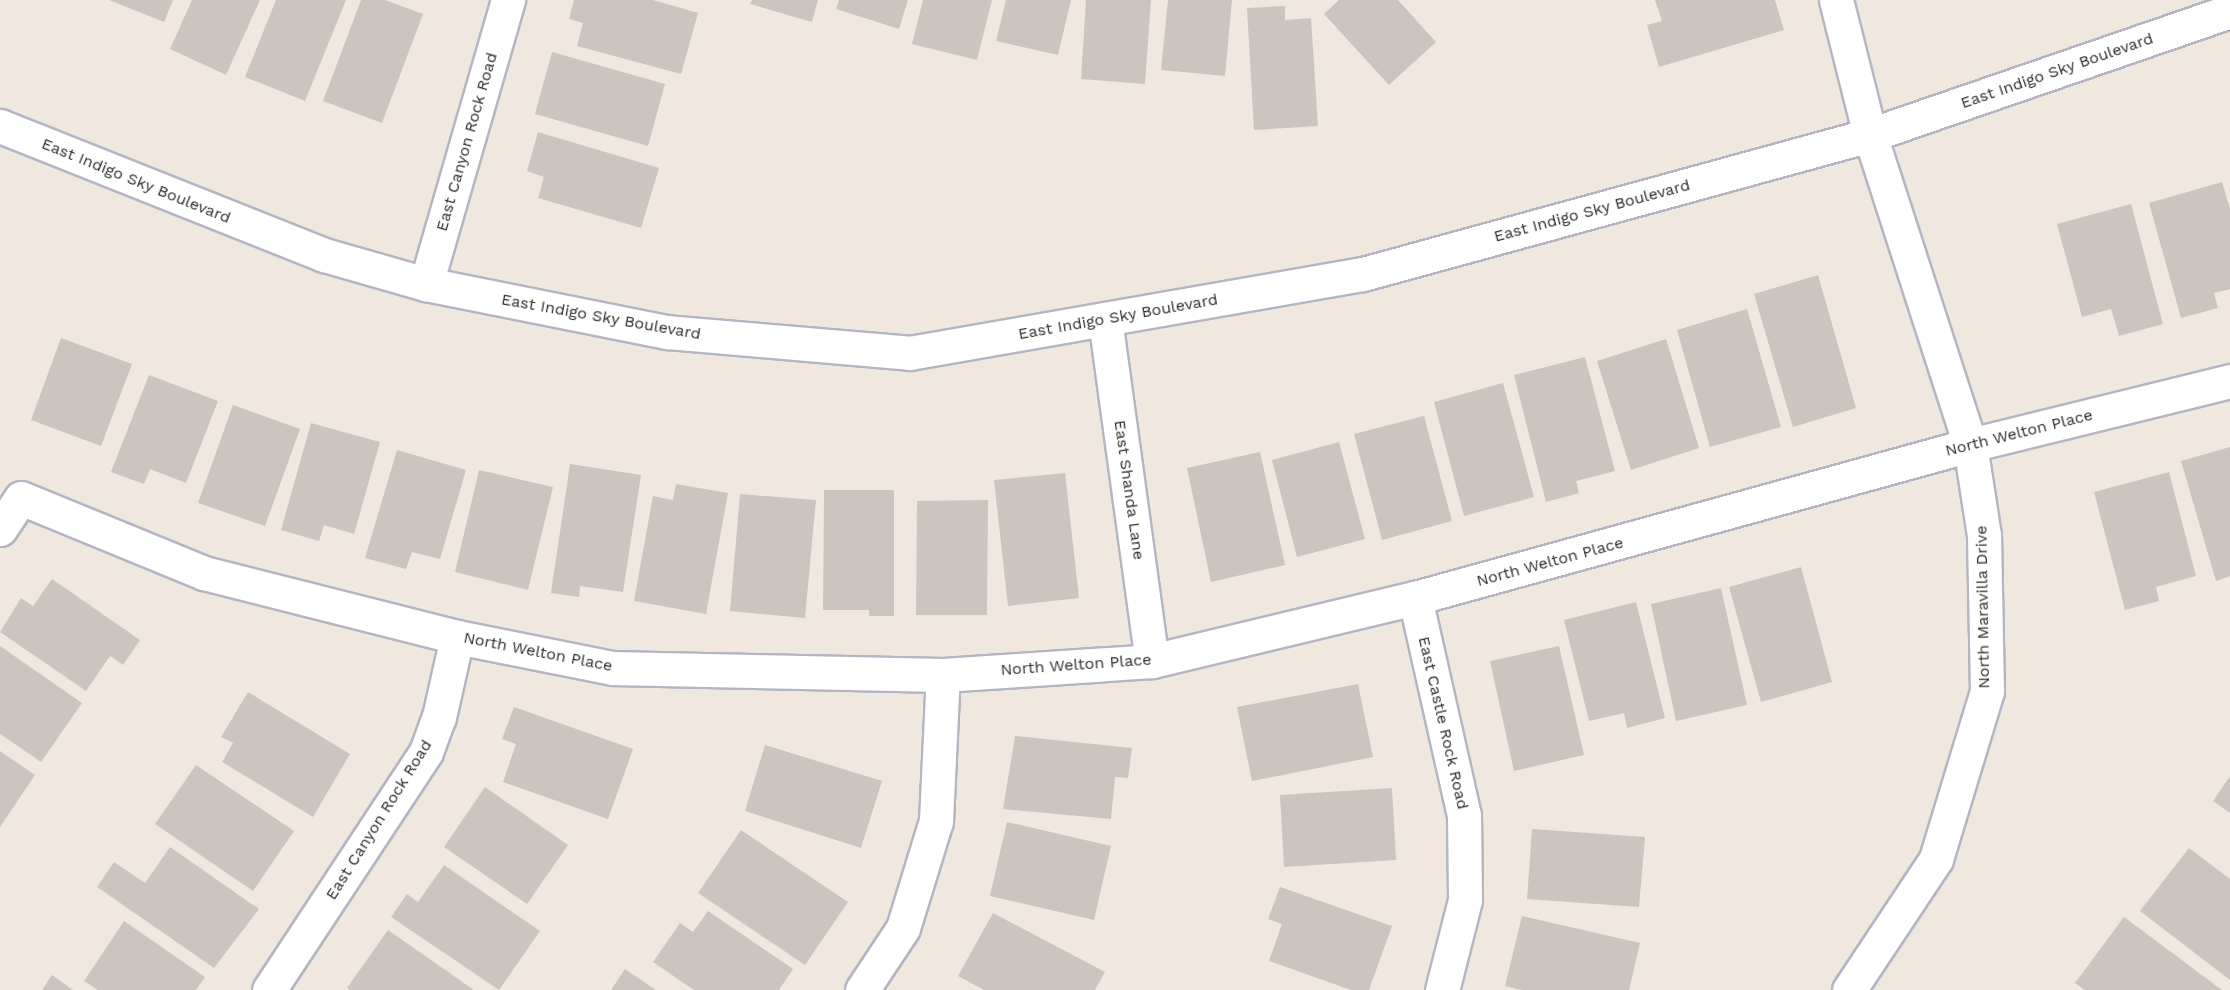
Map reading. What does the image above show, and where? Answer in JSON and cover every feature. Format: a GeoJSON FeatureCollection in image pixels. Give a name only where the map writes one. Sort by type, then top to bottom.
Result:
{"type":"FeatureCollection","features":[{"type":"Feature","properties":{"kind":"street","name":"East Canyon Rock Road"},"geometry":{"type":"LineString","coordinates":[[426,284],[508,0]]}},
{"type":"Feature","properties":{"kind":"street","name":"North Maravilla Drive"},"geometry":{"type":"LineString","coordinates":[[1836,0],[1870,135],[1970,445],[1984,535],[1987,691],[1936,859],[1849,990]]}},
{"type":"Feature","properties":{"kind":"street","name":"East Indigo Sky Boulevard"},"geometry":{"type":"LineString","coordinates":[[0,126],[324,255],[426,284],[668,332],[910,353],[1363,274],[1870,135],[2230,11]]}},
{"type":"Feature","properties":{"kind":"street","name":"East Shanda Lane"},"geometry":{"type":"LineString","coordinates":[[1105,319],[1152,661]]}},
{"type":"Feature","properties":{"kind":"street","name":"North Welton Place"},"geometry":{"type":"LineString","coordinates":[[0,529],[21,498],[204,573],[457,637],[612,668],[943,675],[1152,661],[1415,598],[1970,445],[2230,381]]}},
{"type":"Feature","properties":{"kind":"street","name":"East Castle Rock Road"},"geometry":{"type":"LineString","coordinates":[[1415,598],[1464,815],[1465,900],[1442,990]]}},
{"type":"Feature","properties":{"kind":"street","name":"East Canyon Rock Road"},"geometry":{"type":"LineString","coordinates":[[269,990],[426,752],[439,717],[457,637]]}},
{"type":"Feature","properties":{"kind":"street"},"geometry":{"type":"LineString","coordinates":[[862,990],[903,928],[936,820],[943,675]]}},
{"type":"Feature","properties":{"kind":"building"},"geometry":{"type":"Polygon","coordinates":[[[109,0],[173,0],[164,22],[109,0]]]}},
{"type":"Feature","properties":{"kind":"building"},"geometry":{"type":"Polygon","coordinates":[[[192,0],[260,0],[226,75],[170,49],[192,0]]]}},
{"type":"Feature","properties":{"kind":"building"},"geometry":{"type":"Polygon","coordinates":[[[276,0],[346,0],[305,101],[245,77],[276,0]]]}},
{"type":"Feature","properties":{"kind":"building"},"geometry":{"type":"Polygon","coordinates":[[[361,0],[385,0],[423,14],[382,123],[323,101],[361,0]]]}},
{"type":"Feature","properties":{"kind":"building"},"geometry":{"type":"Polygon","coordinates":[[[574,0],[653,0],[698,13],[681,74],[577,46],[583,23],[569,19],[574,0]]]}},
{"type":"Feature","properties":{"kind":"building"},"geometry":{"type":"Polygon","coordinates":[[[752,0],[818,0],[812,22],[750,4],[752,0]]]}},
{"type":"Feature","properties":{"kind":"building"},"geometry":{"type":"Polygon","coordinates":[[[839,0],[908,0],[899,29],[836,9],[839,0]]]}},
{"type":"Feature","properties":{"kind":"building"},"geometry":{"type":"Polygon","coordinates":[[[923,0],[992,0],[977,60],[912,44],[923,0]]]}},
{"type":"Feature","properties":{"kind":"building"},"geometry":{"type":"Polygon","coordinates":[[[1006,0],[1071,0],[1058,55],[996,41],[1006,0]]]}},
{"type":"Feature","properties":{"kind":"building"},"geometry":{"type":"Polygon","coordinates":[[[1086,0],[1151,0],[1145,84],[1081,79],[1086,0]]]}},
{"type":"Feature","properties":{"kind":"building"},"geometry":{"type":"Polygon","coordinates":[[[1168,0],[1232,0],[1225,76],[1161,70],[1168,0]]]}},
{"type":"Feature","properties":{"kind":"building"},"geometry":{"type":"Polygon","coordinates":[[[1339,0],[1398,0],[1436,42],[1389,85],[1324,14],[1339,0]]]}},
{"type":"Feature","properties":{"kind":"building"},"geometry":{"type":"Polygon","coordinates":[[[1655,0],[1775,0],[1784,30],[1659,67],[1647,25],[1662,21],[1655,0]]]}},
{"type":"Feature","properties":{"kind":"building"},"geometry":{"type":"Polygon","coordinates":[[[1285,6],[1285,20],[1311,18],[1318,126],[1254,130],[1247,8],[1285,6]]]}},
{"type":"Feature","properties":{"kind":"building"},"geometry":{"type":"Polygon","coordinates":[[[552,52],[665,84],[648,146],[535,114],[552,52]]]}},
{"type":"Feature","properties":{"kind":"building"},"geometry":{"type":"Polygon","coordinates":[[[538,132],[659,168],[641,228],[538,198],[544,177],[527,171],[538,132]]]}},
{"type":"Feature","properties":{"kind":"building"},"geometry":{"type":"Polygon","coordinates":[[[2222,182],[2230,209],[2230,289],[2214,293],[2218,308],[2181,318],[2149,203],[2222,182]]]}},
{"type":"Feature","properties":{"kind":"building"},"geometry":{"type":"Polygon","coordinates":[[[2131,204],[2163,324],[2119,336],[2111,309],[2082,317],[2057,224],[2131,204]]]}},
{"type":"Feature","properties":{"kind":"building"},"geometry":{"type":"Polygon","coordinates":[[[1818,275],[1856,408],[1793,427],[1754,294],[1818,275]]]}},
{"type":"Feature","properties":{"kind":"building"},"geometry":{"type":"Polygon","coordinates":[[[1747,309],[1781,427],[1710,447],[1677,330],[1747,309]]]}},
{"type":"Feature","properties":{"kind":"building"},"geometry":{"type":"Polygon","coordinates":[[[61,338],[132,364],[101,446],[31,420],[61,338]]]}},
{"type":"Feature","properties":{"kind":"building"},"geometry":{"type":"Polygon","coordinates":[[[1666,339],[1699,448],[1631,470],[1597,361],[1666,339]]]}},
{"type":"Feature","properties":{"kind":"building"},"geometry":{"type":"Polygon","coordinates":[[[1585,357],[1615,471],[1576,481],[1579,493],[1546,502],[1514,375],[1585,357]]]}},
{"type":"Feature","properties":{"kind":"building"},"geometry":{"type":"Polygon","coordinates":[[[149,375],[218,401],[186,483],[150,469],[144,484],[111,472],[149,375]]]}},
{"type":"Feature","properties":{"kind":"building"},"geometry":{"type":"Polygon","coordinates":[[[1503,383],[1534,497],[1464,516],[1434,402],[1503,383]]]}},
{"type":"Feature","properties":{"kind":"building"},"geometry":{"type":"Polygon","coordinates":[[[233,405],[300,429],[265,526],[198,503],[233,405]]]}},
{"type":"Feature","properties":{"kind":"building"},"geometry":{"type":"Polygon","coordinates":[[[1424,416],[1452,521],[1382,540],[1354,434],[1424,416]]]}},
{"type":"Feature","properties":{"kind":"building"},"geometry":{"type":"Polygon","coordinates":[[[311,423],[380,442],[354,534],[324,525],[319,541],[281,530],[311,423]]]}},
{"type":"Feature","properties":{"kind":"building"},"geometry":{"type":"Polygon","coordinates":[[[1339,442],[1365,539],[1297,557],[1272,460],[1339,442]]]}},
{"type":"Feature","properties":{"kind":"building"},"geometry":{"type":"Polygon","coordinates":[[[2230,447],[2230,576],[2216,581],[2181,461],[2230,447]]]}},
{"type":"Feature","properties":{"kind":"building"},"geometry":{"type":"Polygon","coordinates":[[[397,450],[466,470],[440,559],[412,552],[406,569],[365,558],[397,450]]]}},
{"type":"Feature","properties":{"kind":"building"},"geometry":{"type":"Polygon","coordinates":[[[1260,452],[1285,565],[1211,582],[1187,468],[1260,452]]]}},
{"type":"Feature","properties":{"kind":"building"},"geometry":{"type":"Polygon","coordinates":[[[570,464],[641,475],[623,592],[580,586],[579,597],[551,593],[570,464]]]}},
{"type":"Feature","properties":{"kind":"building"},"geometry":{"type":"Polygon","coordinates":[[[479,470],[553,487],[528,590],[455,572],[479,470]]]}},
{"type":"Feature","properties":{"kind":"building"},"geometry":{"type":"Polygon","coordinates":[[[2169,472],[2196,576],[2156,587],[2159,601],[2125,610],[2094,492],[2169,472]]]}},
{"type":"Feature","properties":{"kind":"building"},"geometry":{"type":"Polygon","coordinates":[[[1065,473],[1079,598],[1008,606],[994,480],[1065,473]]]}},
{"type":"Feature","properties":{"kind":"building"},"geometry":{"type":"Polygon","coordinates":[[[676,484],[728,493],[706,614],[634,601],[653,496],[673,500],[676,484]]]}},
{"type":"Feature","properties":{"kind":"building"},"geometry":{"type":"Polygon","coordinates":[[[824,490],[894,490],[894,616],[869,616],[869,610],[823,610],[824,490]]]}},
{"type":"Feature","properties":{"kind":"building"},"geometry":{"type":"Polygon","coordinates":[[[740,494],[816,500],[805,618],[730,611],[740,494]]]}},
{"type":"Feature","properties":{"kind":"building"},"geometry":{"type":"Polygon","coordinates":[[[988,500],[987,615],[916,615],[917,501],[988,500]]]}},
{"type":"Feature","properties":{"kind":"building"},"geometry":{"type":"Polygon","coordinates":[[[1801,567],[1832,682],[1761,702],[1729,587],[1801,567]]]}},
{"type":"Feature","properties":{"kind":"building"},"geometry":{"type":"Polygon","coordinates":[[[52,579],[140,640],[123,665],[110,656],[86,691],[0,632],[21,598],[33,606],[52,579]]]}},
{"type":"Feature","properties":{"kind":"building"},"geometry":{"type":"Polygon","coordinates":[[[1721,588],[1747,705],[1676,721],[1651,604],[1721,588]]]}},
{"type":"Feature","properties":{"kind":"building"},"geometry":{"type":"Polygon","coordinates":[[[1636,602],[1665,718],[1627,728],[1624,713],[1589,721],[1564,620],[1636,602]]]}},
{"type":"Feature","properties":{"kind":"building"},"geometry":{"type":"Polygon","coordinates":[[[0,646],[82,703],[41,762],[0,734],[0,646]]]}},
{"type":"Feature","properties":{"kind":"building"},"geometry":{"type":"Polygon","coordinates":[[[1559,646],[1584,755],[1514,771],[1490,661],[1559,646]]]}},
{"type":"Feature","properties":{"kind":"building"},"geometry":{"type":"Polygon","coordinates":[[[1358,684],[1373,757],[1252,781],[1237,707],[1358,684]]]}},
{"type":"Feature","properties":{"kind":"building"},"geometry":{"type":"Polygon","coordinates":[[[248,692],[350,754],[313,817],[222,762],[233,743],[221,737],[248,692]]]}},
{"type":"Feature","properties":{"kind":"building"},"geometry":{"type":"Polygon","coordinates":[[[514,707],[633,749],[608,819],[503,782],[516,744],[502,739],[514,707]]]}},
{"type":"Feature","properties":{"kind":"building"},"geometry":{"type":"Polygon","coordinates":[[[1015,736],[1132,748],[1128,778],[1115,777],[1111,819],[1003,809],[1015,736]]]}},
{"type":"Feature","properties":{"kind":"building"},"geometry":{"type":"Polygon","coordinates":[[[765,745],[882,781],[861,848],[745,811],[765,745]]]}},
{"type":"Feature","properties":{"kind":"building"},"geometry":{"type":"Polygon","coordinates":[[[0,751],[35,775],[0,827],[0,751]]]}},
{"type":"Feature","properties":{"kind":"building"},"geometry":{"type":"Polygon","coordinates":[[[196,765],[294,831],[253,891],[155,824],[196,765]]]}},
{"type":"Feature","properties":{"kind":"building"},"geometry":{"type":"Polygon","coordinates":[[[2230,776],[2230,813],[2213,801],[2230,776]]]}},
{"type":"Feature","properties":{"kind":"building"},"geometry":{"type":"Polygon","coordinates":[[[485,787],[568,845],[527,904],[444,847],[485,787]]]}},
{"type":"Feature","properties":{"kind":"building"},"geometry":{"type":"Polygon","coordinates":[[[1392,788],[1396,860],[1284,867],[1280,795],[1392,788]]]}},
{"type":"Feature","properties":{"kind":"building"},"geometry":{"type":"Polygon","coordinates":[[[1007,822],[1111,846],[1094,920],[990,896],[1007,822]]]}},
{"type":"Feature","properties":{"kind":"building"},"geometry":{"type":"Polygon","coordinates":[[[1532,829],[1645,837],[1639,907],[1527,899],[1532,829]]]}},
{"type":"Feature","properties":{"kind":"building"},"geometry":{"type":"Polygon","coordinates":[[[741,830],[848,902],[805,965],[698,893],[741,830]]]}},
{"type":"Feature","properties":{"kind":"building"},"geometry":{"type":"Polygon","coordinates":[[[170,847],[259,909],[214,968],[97,887],[114,862],[145,883],[170,847]]]}},
{"type":"Feature","properties":{"kind":"building"},"geometry":{"type":"Polygon","coordinates":[[[2189,848],[2230,879],[2230,980],[2140,911],[2189,848]]]}},
{"type":"Feature","properties":{"kind":"building"},"geometry":{"type":"Polygon","coordinates":[[[444,865],[540,931],[499,990],[391,917],[407,894],[418,902],[444,865]]]}},
{"type":"Feature","properties":{"kind":"building"},"geometry":{"type":"Polygon","coordinates":[[[1280,887],[1392,926],[1369,990],[1351,990],[1269,961],[1282,924],[1268,919],[1280,887]]]}},
{"type":"Feature","properties":{"kind":"building"},"geometry":{"type":"Polygon","coordinates":[[[708,911],[793,969],[779,990],[694,990],[653,962],[680,923],[693,932],[708,911]]]}},
{"type":"Feature","properties":{"kind":"building"},"geometry":{"type":"Polygon","coordinates":[[[993,913],[1105,972],[1095,990],[984,990],[958,976],[993,913]]]}},
{"type":"Feature","properties":{"kind":"building"},"geometry":{"type":"Polygon","coordinates":[[[1522,916],[1640,943],[1629,990],[1522,990],[1505,986],[1522,916]]]}},
{"type":"Feature","properties":{"kind":"building"},"geometry":{"type":"Polygon","coordinates":[[[2124,917],[2222,990],[2085,990],[2075,983],[2124,917]]]}},
{"type":"Feature","properties":{"kind":"building"},"geometry":{"type":"Polygon","coordinates":[[[124,921],[205,977],[196,990],[98,990],[84,981],[124,921]]]}},
{"type":"Feature","properties":{"kind":"building"},"geometry":{"type":"Polygon","coordinates":[[[388,930],[474,990],[350,990],[347,988],[388,930]]]}},
{"type":"Feature","properties":{"kind":"building"},"geometry":{"type":"Polygon","coordinates":[[[625,969],[656,990],[611,990],[625,969]]]}},
{"type":"Feature","properties":{"kind":"building"},"geometry":{"type":"Polygon","coordinates":[[[52,975],[73,990],[42,990],[52,975]]]}}]}
